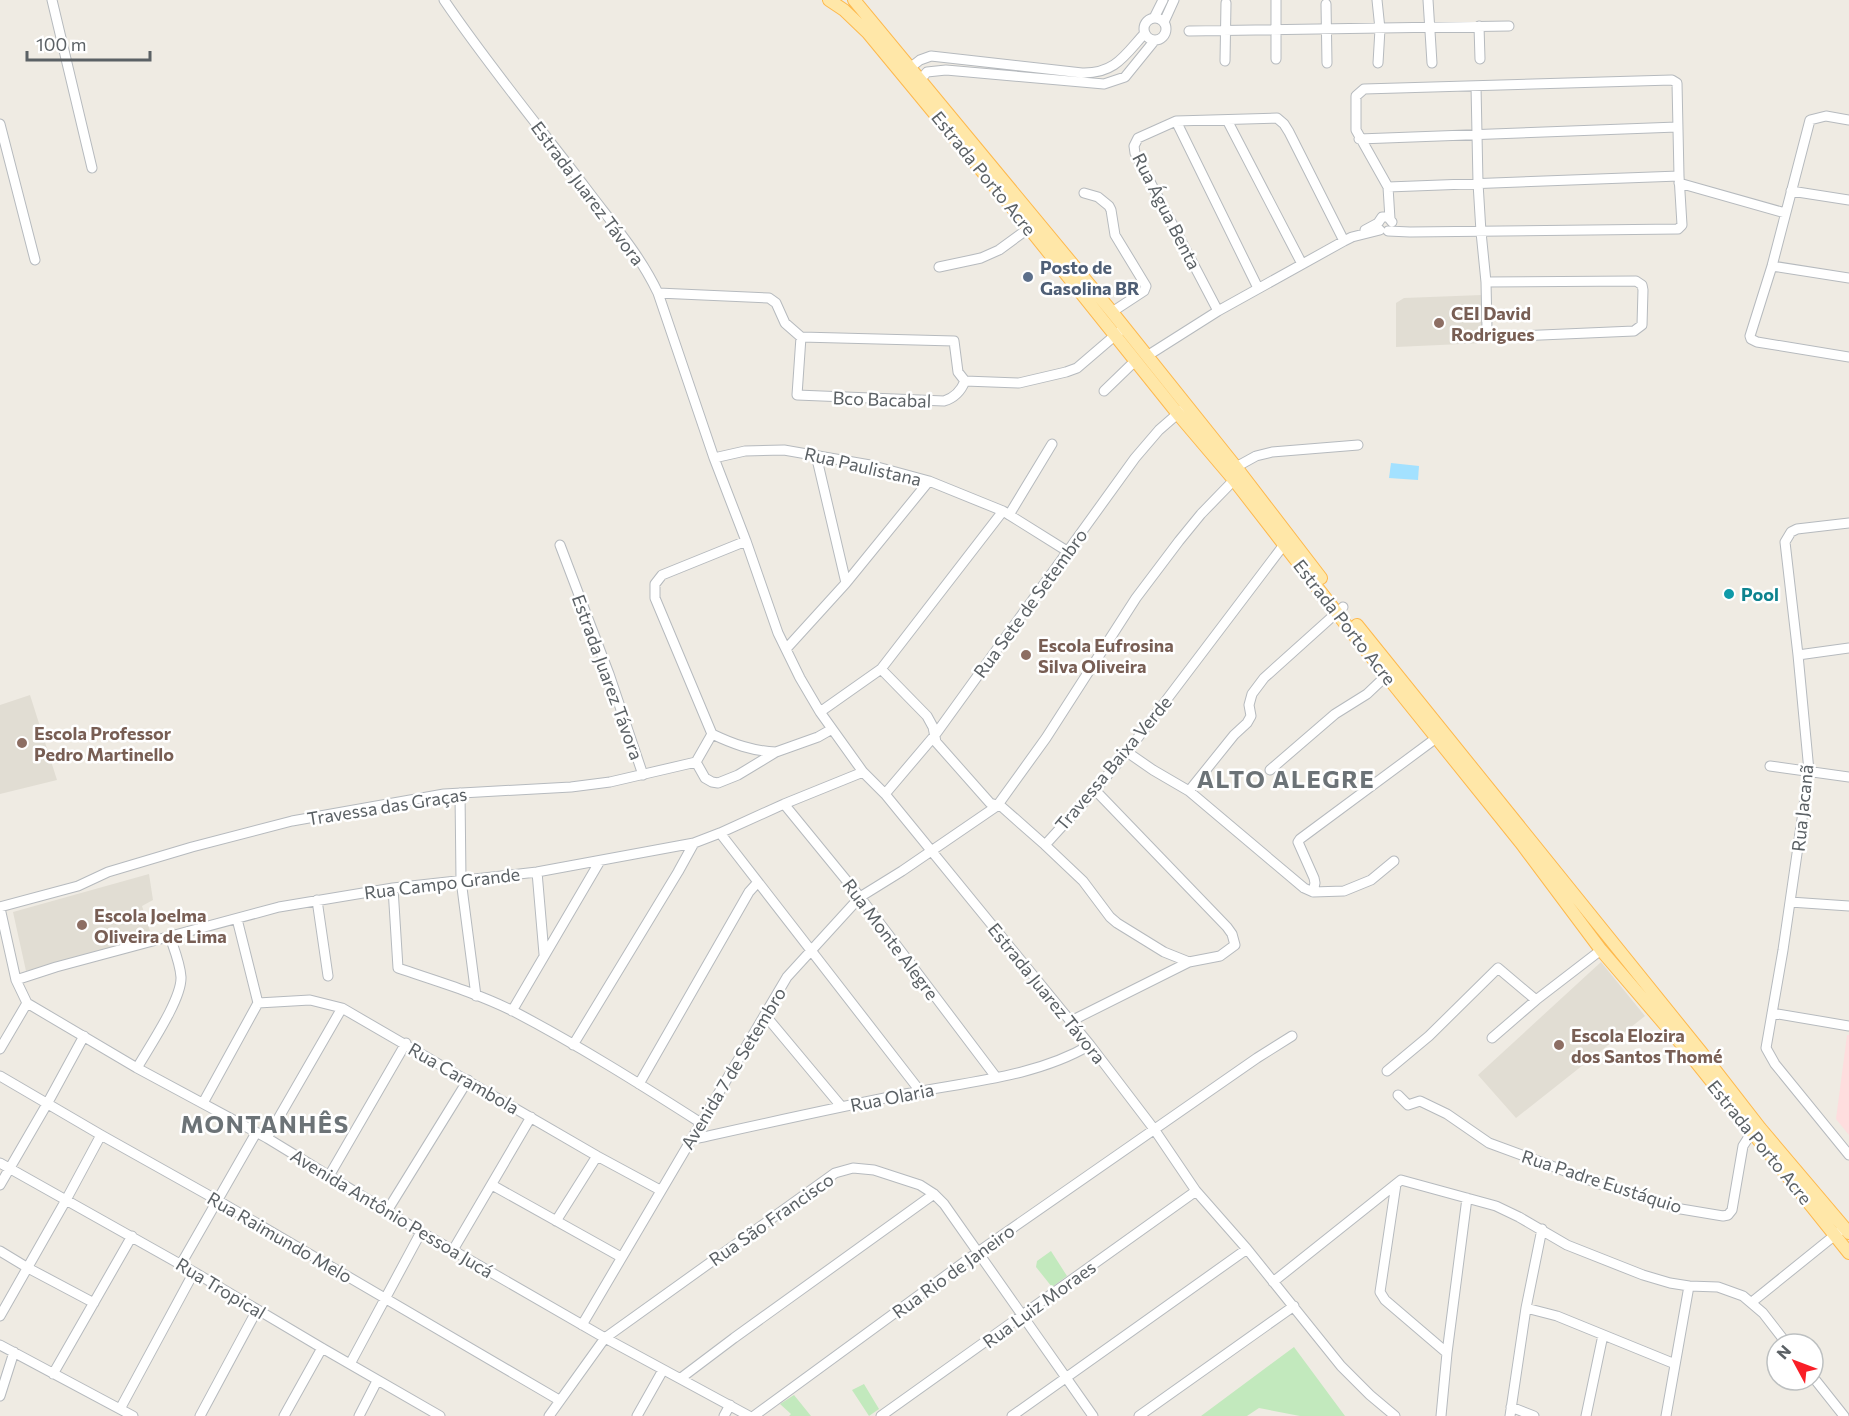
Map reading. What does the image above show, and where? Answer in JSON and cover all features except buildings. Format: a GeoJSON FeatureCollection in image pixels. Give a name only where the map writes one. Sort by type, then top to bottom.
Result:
{"type":"FeatureCollection","features":[{"type":"Feature","properties":{"kind":"main road","name":"Estrada Porto Acre"},"geometry":{"type":"LineString","coordinates":[[829,0],[844,10],[868,33],[1029,228],[1120,331],[1234,480],[1287,541],[1440,735],[1701,1052],[1755,1128]]}},
{"type":"Feature","properties":{"kind":"main road","name":"Estrada Porto Acre"},"geometry":{"type":"LineString","coordinates":[[854,0],[1112,312],[1120,331]]}},
{"type":"Feature","properties":{"kind":"main road","name":"Estrada Porto Acre"},"geometry":{"type":"LineString","coordinates":[[1182,410],[1236,467],[1287,541]]}},
{"type":"Feature","properties":{"kind":"main road","name":"Estrada Porto Acre"},"geometry":{"type":"LineString","coordinates":[[1340,609],[1387,675],[1440,735],[1601,950],[1842,1232],[1849,1253]]}},
{"type":"Feature","properties":{"kind":"street"},"geometry":{"type":"LineString","coordinates":[[52,0],[92,168]]}},
{"type":"Feature","properties":{"kind":"street","name":"Estrada Juarez Távora"},"geometry":{"type":"LineString","coordinates":[[444,0],[479,51],[622,234],[658,293],[714,458],[746,540],[778,633],[820,712],[863,772],[885,794],[1090,1045],[1154,1129],[1196,1191],[1247,1249],[1345,1370],[1395,1416]]}},
{"type":"Feature","properties":{"kind":"street"},"geometry":{"type":"LineString","coordinates":[[921,79],[927,72],[946,70],[1104,84],[1125,77],[1155,40],[1164,36],[1166,31],[1159,20],[1163,0]]}},
{"type":"Feature","properties":{"kind":"street"},"geometry":{"type":"LineString","coordinates":[[911,67],[930,56],[1082,73],[1101,72],[1113,66],[1145,33],[1146,23],[1159,20],[1174,0]]}},
{"type":"Feature","properties":{"kind":"street"},"geometry":{"type":"LineString","coordinates":[[1276,0],[1276,60]]}},
{"type":"Feature","properties":{"kind":"street"},"geometry":{"type":"LineString","coordinates":[[1377,0],[1380,28],[1378,63]]}},
{"type":"Feature","properties":{"kind":"street"},"geometry":{"type":"LineString","coordinates":[[1428,0],[1432,63]]}},
{"type":"Feature","properties":{"kind":"street"},"geometry":{"type":"LineString","coordinates":[[1225,61],[1226,3]]}},
{"type":"Feature","properties":{"kind":"street"},"geometry":{"type":"LineString","coordinates":[[1326,3],[1327,63]]}},
{"type":"Feature","properties":{"kind":"street"},"geometry":{"type":"LineString","coordinates":[[1479,26],[1479,60]]}},
{"type":"Feature","properties":{"kind":"street"},"geometry":{"type":"LineString","coordinates":[[1189,31],[1509,26]]}},
{"type":"Feature","properties":{"kind":"street"},"geometry":{"type":"LineString","coordinates":[[1145,33],[1155,40]]}},
{"type":"Feature","properties":{"kind":"street"},"geometry":{"type":"LineString","coordinates":[[1127,52],[1138,61]]}},
{"type":"Feature","properties":{"kind":"street"},"geometry":{"type":"LineString","coordinates":[[1113,66],[1125,77]]}},
{"type":"Feature","properties":{"kind":"street"},"geometry":{"type":"LineString","coordinates":[[1672,80],[1677,83],[1682,225],[1678,230],[1400,232],[1386,224],[1390,205],[1388,188],[1356,130],[1356,96],[1364,89],[1672,80]]}},
{"type":"Feature","properties":{"kind":"street"},"geometry":{"type":"LineString","coordinates":[[1476,86],[1478,183],[1486,282],[1487,329],[1495,336],[1637,330],[1642,325],[1643,290],[1642,285],[1636,281],[1486,282]]}},
{"type":"Feature","properties":{"kind":"street"},"geometry":{"type":"LineString","coordinates":[[1849,120],[1826,116],[1810,120],[1772,266],[1751,333],[1751,339],[1757,342],[1849,357]]}},
{"type":"Feature","properties":{"kind":"street","name":"Rua Água Benta"},"geometry":{"type":"LineString","coordinates":[[1218,311],[1135,153],[1134,146],[1138,138],[1176,121],[1277,118],[1284,124],[1348,239]]}},
{"type":"Feature","properties":{"kind":"street"},"geometry":{"type":"LineString","coordinates":[[1227,120],[1302,264]]}},
{"type":"Feature","properties":{"kind":"street"},"geometry":{"type":"LineString","coordinates":[[1176,121],[1258,288]]}},
{"type":"Feature","properties":{"kind":"street"},"geometry":{"type":"LineString","coordinates":[[0,124],[35,260]]}},
{"type":"Feature","properties":{"kind":"street"},"geometry":{"type":"LineString","coordinates":[[1359,138],[1677,127]]}},
{"type":"Feature","properties":{"kind":"street"},"geometry":{"type":"LineString","coordinates":[[1388,188],[1478,183],[1679,179],[1718,195],[1785,213]]}},
{"type":"Feature","properties":{"kind":"street"},"geometry":{"type":"LineString","coordinates":[[1791,191],[1849,200]]}},
{"type":"Feature","properties":{"kind":"street"},"geometry":{"type":"LineString","coordinates":[[1084,193],[1098,197],[1109,206],[1115,235],[1146,286],[1144,291],[1112,312]]}},
{"type":"Feature","properties":{"kind":"street"},"geometry":{"type":"LineString","coordinates":[[1104,391],[1141,359],[1218,311],[1348,239],[1386,224]]}},
{"type":"Feature","properties":{"kind":"street"},"geometry":{"type":"LineString","coordinates":[[939,267],[981,258],[999,250],[1029,228]]}},
{"type":"Feature","properties":{"kind":"street"},"geometry":{"type":"LineString","coordinates":[[1772,266],[1849,278]]}},
{"type":"Feature","properties":{"kind":"street"},"geometry":{"type":"LineString","coordinates":[[658,293],[769,298],[778,306],[785,322],[801,337],[954,341],[958,372],[965,381],[1019,383],[1066,372],[1077,368],[1120,331]]}},
{"type":"Feature","properties":{"kind":"street","name":"Bco Bacabal"},"geometry":{"type":"LineString","coordinates":[[801,337],[797,395],[944,401],[962,388],[965,381]]}},
{"type":"Feature","properties":{"kind":"street","name":"Rua Sete de Setembro"},"geometry":{"type":"LineString","coordinates":[[885,794],[935,735],[1135,458],[1159,430],[1182,410]]}},
{"type":"Feature","properties":{"kind":"street"},"geometry":{"type":"LineString","coordinates":[[820,712],[881,669],[1006,513],[1052,444]]}},
{"type":"Feature","properties":{"kind":"street"},"geometry":{"type":"LineString","coordinates":[[1236,467],[1256,456],[1272,452],[1358,445]]}},
{"type":"Feature","properties":{"kind":"street","name":"Rua Paulistana"},"geometry":{"type":"LineString","coordinates":[[714,458],[765,449],[801,452],[870,465],[928,481],[1006,513],[1067,551]]}},
{"type":"Feature","properties":{"kind":"street"},"geometry":{"type":"LineString","coordinates":[[816,455],[846,583]]}},
{"type":"Feature","properties":{"kind":"street"},"geometry":{"type":"LineString","coordinates":[[997,806],[1046,738],[1136,598],[1179,540],[1234,480]]}},
{"type":"Feature","properties":{"kind":"street"},"geometry":{"type":"LineString","coordinates":[[786,649],[846,583],[928,481]]}},
{"type":"Feature","properties":{"kind":"street","name":"Rua Jacanã"},"geometry":{"type":"LineString","coordinates":[[1849,523],[1797,529],[1791,532],[1785,542],[1809,771],[1766,1048],[1775,1064],[1849,1155]]}},
{"type":"Feature","properties":{"kind":"street"},"geometry":{"type":"LineString","coordinates":[[746,540],[663,575],[657,580],[654,588],[655,598],[712,734],[736,746],[757,751],[776,752]]}},
{"type":"Feature","properties":{"kind":"street","name":"Travessa Baixa Verde"},"geometry":{"type":"LineString","coordinates":[[1045,845],[1127,752],[1287,541]]}},
{"type":"Feature","properties":{"kind":"street","name":"Estrada Juarez Távora"},"geometry":{"type":"LineString","coordinates":[[560,544],[609,674],[643,775]]}},
{"type":"Feature","properties":{"kind":"street"},"geometry":{"type":"LineString","coordinates":[[1189,790],[1234,735],[1247,723],[1251,716],[1249,705],[1252,694],[1264,678],[1340,609]]}},
{"type":"Feature","properties":{"kind":"street"},"geometry":{"type":"LineString","coordinates":[[1798,654],[1849,648]]}},
{"type":"Feature","properties":{"kind":"street"},"geometry":{"type":"LineString","coordinates":[[881,669],[927,716],[938,745],[990,803],[1002,807],[1083,881],[1110,917],[1164,952],[1189,962]]}},
{"type":"Feature","properties":{"kind":"street"},"geometry":{"type":"LineString","coordinates":[[1270,770],[1335,714],[1367,694],[1387,675]]}},
{"type":"Feature","properties":{"kind":"street"},"geometry":{"type":"LineString","coordinates":[[712,734],[696,762],[705,778],[718,783],[738,775],[776,752],[808,741],[832,729]]}},
{"type":"Feature","properties":{"kind":"street"},"geometry":{"type":"LineString","coordinates":[[1313,892],[1314,878],[1300,849],[1298,842],[1300,839],[1440,735]]}},
{"type":"Feature","properties":{"kind":"street"},"geometry":{"type":"LineString","coordinates":[[1127,752],[1189,790],[1304,888],[1313,892],[1334,892],[1365,884],[1377,877],[1394,861]]}},
{"type":"Feature","properties":{"kind":"street","name":"Travessa das Graças"},"geometry":{"type":"LineString","coordinates":[[0,908],[78,886],[108,872],[292,821],[444,794],[571,787],[610,782],[696,762]]}},
{"type":"Feature","properties":{"kind":"street"},"geometry":{"type":"LineString","coordinates":[[1770,766],[1849,777]]}},
{"type":"Feature","properties":{"kind":"street","name":"Rua Campo Grande"},"geometry":{"type":"LineString","coordinates":[[16,981],[56,967],[279,907],[393,888],[537,872],[694,843],[863,772]]}},
{"type":"Feature","properties":{"kind":"street"},"geometry":{"type":"LineString","coordinates":[[1071,1021],[1189,962],[1220,956],[1236,945],[1232,934],[1095,790]]}},
{"type":"Feature","properties":{"kind":"street"},"geometry":{"type":"LineString","coordinates":[[460,793],[461,880],[476,996]]}},
{"type":"Feature","properties":{"kind":"street","name":"Rua Monte Alegre"},"geometry":{"type":"LineString","coordinates":[[784,804],[860,897],[996,1077]]}},
{"type":"Feature","properties":{"kind":"street","name":"Avenida 7 de Setembro"},"geometry":{"type":"LineString","coordinates":[[582,1325],[787,977],[860,897],[997,806]]}},
{"type":"Feature","properties":{"kind":"street"},"geometry":{"type":"LineString","coordinates":[[720,833],[920,1091]]}},
{"type":"Feature","properties":{"kind":"street"},"geometry":{"type":"LineString","coordinates":[[573,1046],[694,843]]}},
{"type":"Feature","properties":{"kind":"street"},"geometry":{"type":"LineString","coordinates":[[512,1011],[600,861]]}},
{"type":"Feature","properties":{"kind":"street"},"geometry":{"type":"LineString","coordinates":[[537,872],[544,954]]}},
{"type":"Feature","properties":{"kind":"street"},"geometry":{"type":"LineString","coordinates":[[639,1084],[749,892],[758,882]]}},
{"type":"Feature","properties":{"kind":"street"},"geometry":{"type":"LineString","coordinates":[[393,888],[398,968],[512,1011],[639,1084],[701,1123]]}},
{"type":"Feature","properties":{"kind":"street"},"geometry":{"type":"LineString","coordinates":[[317,900],[328,976]]}},
{"type":"Feature","properties":{"kind":"street"},"geometry":{"type":"LineString","coordinates":[[1790,902],[1849,906]]}},
{"type":"Feature","properties":{"kind":"street"},"geometry":{"type":"LineString","coordinates":[[0,908],[16,981],[27,1003],[0,1049]]}},
{"type":"Feature","properties":{"kind":"street"},"geometry":{"type":"LineString","coordinates":[[203,1103],[258,1003],[237,919]]}},
{"type":"Feature","properties":{"kind":"street"},"geometry":{"type":"LineString","coordinates":[[137,1068],[168,1016],[180,990],[181,976],[170,937]]}},
{"type":"Feature","properties":{"kind":"street"},"geometry":{"type":"LineString","coordinates":[[1492,1038],[1536,1000],[1601,950]]}},
{"type":"Feature","properties":{"kind":"street"},"geometry":{"type":"LineString","coordinates":[[1387,1071],[1429,1036],[1498,968],[1536,1000]]}},
{"type":"Feature","properties":{"kind":"street","name":"Rua Carambola"},"geometry":{"type":"LineString","coordinates":[[258,1003],[310,1000],[342,1008],[660,1190]]}},
{"type":"Feature","properties":{"kind":"street","name":"Avenida Antônio Pessoa Jucá"},"geometry":{"type":"LineString","coordinates":[[27,1003],[137,1068],[267,1138],[421,1232],[582,1325],[749,1416]]}},
{"type":"Feature","properties":{"kind":"street"},"geometry":{"type":"LineString","coordinates":[[267,1138],[342,1008]]}},
{"type":"Feature","properties":{"kind":"street"},"geometry":{"type":"LineString","coordinates":[[1772,1013],[1849,1026]]}},
{"type":"Feature","properties":{"kind":"street"},"geometry":{"type":"LineString","coordinates":[[765,1016],[841,1106]]}},
{"type":"Feature","properties":{"kind":"street"},"geometry":{"type":"LineString","coordinates":[[0,1185],[84,1035]]}},
{"type":"Feature","properties":{"kind":"street","name":"Rua Rio de Janeiro"},"geometry":{"type":"LineString","coordinates":[[754,1416],[978,1252],[1292,1036]]}},
{"type":"Feature","properties":{"kind":"street"},"geometry":{"type":"LineString","coordinates":[[329,1176],[406,1043]]}},
{"type":"Feature","properties":{"kind":"street","name":"Rua Olaria"},"geometry":{"type":"LineString","coordinates":[[690,1140],[841,1106],[1043,1066],[1063,1060],[1090,1045]]}},
{"type":"Feature","properties":{"kind":"street","name":"Rua Raimundo Melo"},"geometry":{"type":"LineString","coordinates":[[0,1076],[218,1200],[559,1400]]}},
{"type":"Feature","properties":{"kind":"street"},"geometry":{"type":"LineString","coordinates":[[387,1211],[468,1080]]}},
{"type":"Feature","properties":{"kind":"street","name":"Rua Padre Eustáquio"},"geometry":{"type":"LineString","coordinates":[[1398,1095],[1408,1105],[1420,1101],[1447,1114],[1489,1143],[1603,1185],[1675,1208],[1723,1216],[1728,1215],[1732,1210],[1743,1146],[1755,1128]]}},
{"type":"Feature","properties":{"kind":"street"},"geometry":{"type":"LineString","coordinates":[[453,1250],[531,1117]]}},
{"type":"Feature","properties":{"kind":"street"},"geometry":{"type":"LineString","coordinates":[[181,1264],[256,1132]]}},
{"type":"Feature","properties":{"kind":"street"},"geometry":{"type":"LineString","coordinates":[[0,1316],[101,1135]]}},
{"type":"Feature","properties":{"kind":"street"},"geometry":{"type":"LineString","coordinates":[[556,1221],[597,1156]]}},
{"type":"Feature","properties":{"kind":"street","name":"Rua Tropical"},"geometry":{"type":"LineString","coordinates":[[0,1163],[181,1264],[440,1416]]}},
{"type":"Feature","properties":{"kind":"street","name":"Rua São Francisco"},"geometry":{"type":"LineString","coordinates":[[549,1416],[605,1338],[835,1173],[854,1168],[874,1170],[920,1185],[944,1204],[1064,1378],[1093,1416]]}},
{"type":"Feature","properties":{"kind":"street"},"geometry":{"type":"LineString","coordinates":[[1399,1182],[1496,1206],[1542,1229],[1567,1245],[1643,1275],[1670,1283],[1718,1287],[1743,1296],[1763,1313],[1778,1332]]}},
{"type":"Feature","properties":{"kind":"street"},"geometry":{"type":"LineString","coordinates":[[1273,1282],[1399,1182]]}},
{"type":"Feature","properties":{"kind":"street"},"geometry":{"type":"LineString","coordinates":[[1399,1182],[1380,1292],[1385,1300],[1447,1353]]}},
{"type":"Feature","properties":{"kind":"street"},"geometry":{"type":"LineString","coordinates":[[492,1185],[621,1257]]}},
{"type":"Feature","properties":{"kind":"street","name":"Rua Luiz Moraes"},"geometry":{"type":"LineString","coordinates":[[881,1416],[1196,1191]]}},
{"type":"Feature","properties":{"kind":"street"},"geometry":{"type":"LineString","coordinates":[[681,1378],[934,1194]]}},
{"type":"Feature","properties":{"kind":"street"},"geometry":{"type":"LineString","coordinates":[[1441,1416],[1467,1198]]}},
{"type":"Feature","properties":{"kind":"street"},"geometry":{"type":"LineString","coordinates":[[1534,1416],[1511,1412],[1526,1308],[1542,1229]]}},
{"type":"Feature","properties":{"kind":"street"},"geometry":{"type":"LineString","coordinates":[[350,1364],[421,1232]]}},
{"type":"Feature","properties":{"kind":"street"},"geometry":{"type":"LineString","coordinates":[[1752,1302],[1842,1232]]}},
{"type":"Feature","properties":{"kind":"street"},"geometry":{"type":"LineString","coordinates":[[53,1374],[132,1236]]}},
{"type":"Feature","properties":{"kind":"street"},"geometry":{"type":"LineString","coordinates":[[1012,1416],[1247,1249]]}},
{"type":"Feature","properties":{"kind":"street"},"geometry":{"type":"LineString","coordinates":[[0,1251],[94,1303]]}},
{"type":"Feature","properties":{"kind":"street"},"geometry":{"type":"LineString","coordinates":[[120,1409],[194,1272]]}},
{"type":"Feature","properties":{"kind":"street"},"geometry":{"type":"LineString","coordinates":[[1666,1416],[1689,1286]]}},
{"type":"Feature","properties":{"kind":"street"},"geometry":{"type":"LineString","coordinates":[[1139,1416],[1294,1306]]}},
{"type":"Feature","properties":{"kind":"street"},"geometry":{"type":"LineString","coordinates":[[1526,1308],[1557,1316],[1675,1364]]}},
{"type":"Feature","properties":{"kind":"street"},"geometry":{"type":"LineString","coordinates":[[200,1416],[257,1310]]}},
{"type":"Feature","properties":{"kind":"street"},"geometry":{"type":"LineString","coordinates":[[1586,1416],[1603,1335]]}},
{"type":"Feature","properties":{"kind":"street"},"geometry":{"type":"LineString","coordinates":[[0,1345],[132,1416]]}},
{"type":"Feature","properties":{"kind":"street"},"geometry":{"type":"LineString","coordinates":[[284,1416],[322,1348]]}},
{"type":"Feature","properties":{"kind":"street"},"geometry":{"type":"LineString","coordinates":[[0,1396],[14,1352]]}},
{"type":"Feature","properties":{"kind":"street"},"geometry":{"type":"LineString","coordinates":[[636,1416],[663,1370]]}},
{"type":"Feature","properties":{"kind":"street"},"geometry":{"type":"LineString","coordinates":[[359,1416],[378,1381]]}},
{"type":"Feature","properties":{"kind":"street"},"geometry":{"type":"LineString","coordinates":[[1825,1392],[1844,1416]]}},
{"type":"Feature","properties":{"kind":"street"},"geometry":{"type":"LineString","coordinates":[[724,1416],[730,1405]]}},
{"type":"Feature","properties":{"kind":"shaded area","name":"CEI David Rodrigues"},"geometry":{"type":"Polygon","coordinates":[[[1482,295],[1483,343],[1396,347],[1396,303],[1404,298],[1482,295]]]}},
{"type":"Feature","properties":{"kind":"shaded area","name":"Escola Professor Pedro Martinello"},"geometry":{"type":"Polygon","coordinates":[[[30,695],[57,780],[0,794],[0,705],[30,695]]]}},
{"type":"Feature","properties":{"kind":"shaded area","name":"Escola Joelma Oliveira de Lima"},"geometry":{"type":"Polygon","coordinates":[[[149,874],[153,900],[142,906],[152,937],[26,971],[13,912],[149,874]]]}},
{"type":"Feature","properties":{"kind":"shaded area","name":"Escola Elozira dos Santos Thomé"},"geometry":{"type":"Polygon","coordinates":[[[1601,962],[1645,1016],[1516,1118],[1478,1075],[1601,962]]]}},
{"type":"Feature","properties":{"kind":"shaded area"},"geometry":{"type":"Polygon","coordinates":[[[1847,1035],[1849,1035],[1849,1135],[1836,1119],[1847,1035]]]}},
{"type":"Feature","properties":{"kind":"green space"},"geometry":{"type":"Polygon","coordinates":[[[1051,1251],[1067,1276],[1052,1287],[1036,1267],[1037,1261],[1051,1251]]]}},
{"type":"Feature","properties":{"kind":"green space"},"geometry":{"type":"Polygon","coordinates":[[[1294,1347],[1345,1416],[1300,1416],[1259,1408],[1247,1416],[1201,1416],[1294,1347]]]}},
{"type":"Feature","properties":{"kind":"green space"},"geometry":{"type":"Polygon","coordinates":[[[864,1384],[879,1409],[869,1416],[852,1390],[864,1384]]]}},
{"type":"Feature","properties":{"kind":"green space"},"geometry":{"type":"Polygon","coordinates":[[[794,1395],[811,1416],[789,1416],[791,1414],[780,1404],[794,1395]]]}},
{"type":"Feature","properties":{"kind":"water"},"geometry":{"type":"Polygon","coordinates":[[[1391,463],[1419,466],[1418,480],[1389,478],[1391,463]]]}},
{"type":"Feature","properties":{"kind":"place","name":"Posto de Gasolina BR"},"geometry":{"type":"Point","coordinates":[1028,277]}},
{"type":"Feature","properties":{"kind":"place","name":"CEI David Rodrigues"},"geometry":{"type":"Point","coordinates":[1439,323]}},
{"type":"Feature","properties":{"kind":"place","name":"Pool"},"geometry":{"type":"Point","coordinates":[1729,594]}},
{"type":"Feature","properties":{"kind":"place","name":"Escola Eufrosina Silva Oliveira"},"geometry":{"type":"Point","coordinates":[1026,655]}},
{"type":"Feature","properties":{"kind":"place","name":"Escola Professor Pedro Martinello"},"geometry":{"type":"Point","coordinates":[22,743]}},
{"type":"Feature","properties":{"kind":"place","name":"Escola Joelma Oliveira de Lima"},"geometry":{"type":"Point","coordinates":[82,925]}},
{"type":"Feature","properties":{"kind":"place","name":"Escola Elozira dos Santos Thomé"},"geometry":{"type":"Point","coordinates":[1559,1045]}},
{"type":"Feature","properties":{"kind":"district","name":"ALTO ALEGRE"},"geometry":{"type":"Point","coordinates":[1286,778]}},
{"type":"Feature","properties":{"kind":"district","name":"MONTANHÊS"},"geometry":{"type":"Point","coordinates":[265,1123]}}]}
